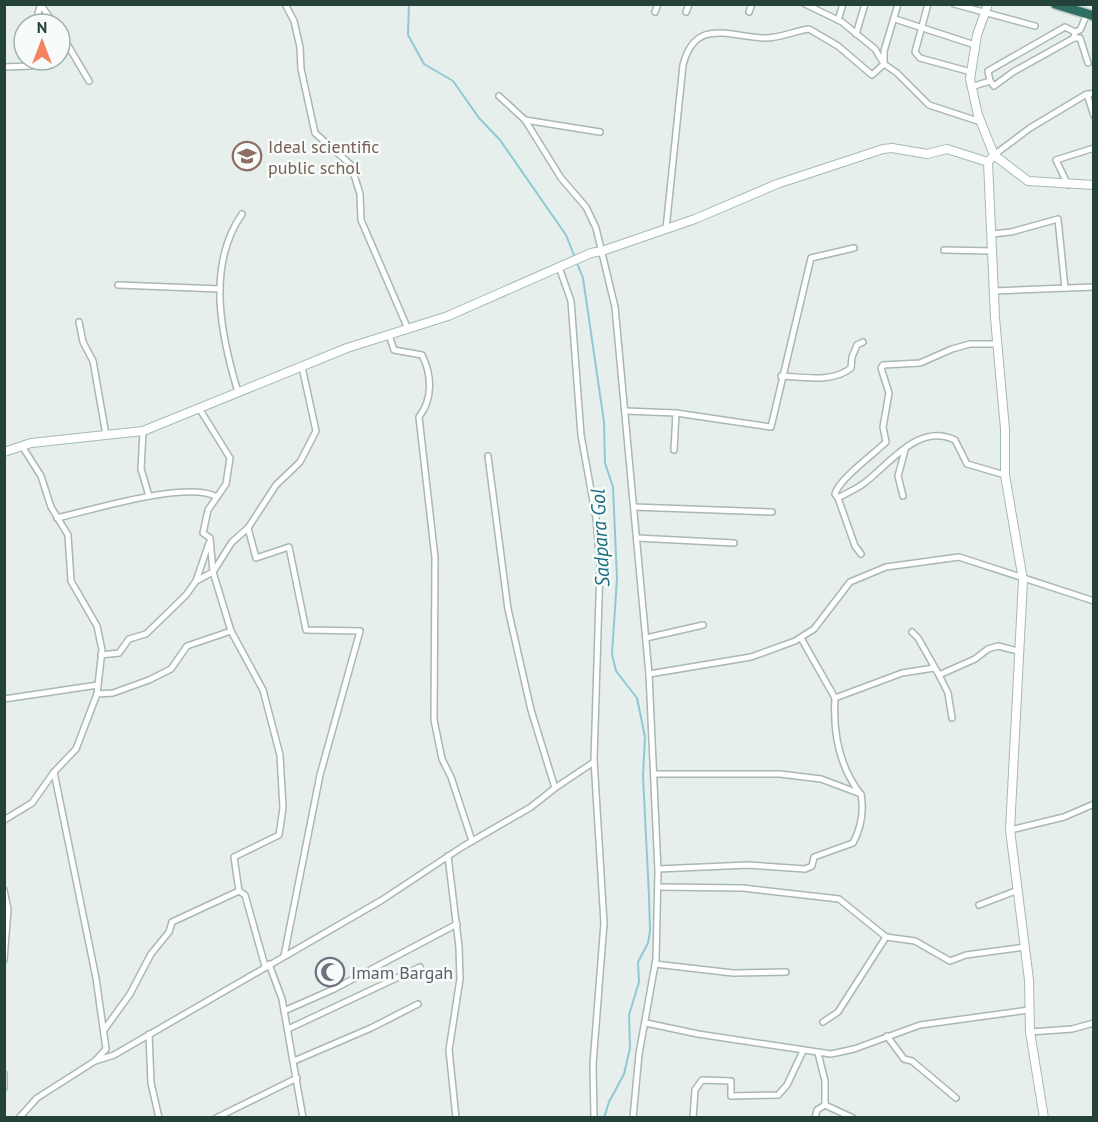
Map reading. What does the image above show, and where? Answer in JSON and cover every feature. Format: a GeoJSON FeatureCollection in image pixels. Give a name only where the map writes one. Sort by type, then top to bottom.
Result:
{"type":"FeatureCollection","features":[{"type":"Feature","properties":{"kind":"highway"},"geometry":{"type":"LineString","coordinates":[[1055,4],[1090,15]]}},
{"type":"Feature","properties":{"kind":"main road"},"geometry":{"type":"LineString","coordinates":[[988,4],[975,45],[970,72],[971,87],[981,122],[994,155],[1028,181],[1094,185]]}},
{"type":"Feature","properties":{"kind":"main road"},"geometry":{"type":"LineString","coordinates":[[4,452],[22,446],[143,431],[302,367],[448,316],[591,252],[602,251],[666,229],[777,184],[883,149],[892,148],[927,154],[947,149],[988,162]]}},
{"type":"Feature","properties":{"kind":"main road"},"geometry":{"type":"LineString","coordinates":[[994,155],[988,162],[997,344],[1005,429],[1005,476],[1023,580],[1010,830],[1025,947],[1030,1032],[1044,1118]]}},
{"type":"Feature","properties":{"kind":"street"},"geometry":{"type":"LineString","coordinates":[[285,4],[294,21],[300,47],[301,69],[315,133],[351,165],[360,194],[361,220],[408,329]]}},
{"type":"Feature","properties":{"kind":"street"},"geometry":{"type":"LineString","coordinates":[[655,12],[658,4]]}},
{"type":"Feature","properties":{"kind":"street"},"geometry":{"type":"LineString","coordinates":[[686,12],[689,4]]}},
{"type":"Feature","properties":{"kind":"street"},"geometry":{"type":"LineString","coordinates":[[749,12],[752,4]]}},
{"type":"Feature","properties":{"kind":"street"},"geometry":{"type":"LineString","coordinates":[[805,4],[838,20],[875,49],[884,64],[897,73],[929,105],[981,122]]}},
{"type":"Feature","properties":{"kind":"street"},"geometry":{"type":"LineString","coordinates":[[822,12],[824,4]]}},
{"type":"Feature","properties":{"kind":"street"},"geometry":{"type":"LineString","coordinates":[[838,20],[843,4]]}},
{"type":"Feature","properties":{"kind":"street"},"geometry":{"type":"LineString","coordinates":[[856,34],[865,4]]}},
{"type":"Feature","properties":{"kind":"street"},"geometry":{"type":"LineString","coordinates":[[666,229],[683,65],[687,48],[703,36],[728,31],[768,38],[809,29],[838,46],[872,75],[884,64],[884,51],[898,4]]}},
{"type":"Feature","properties":{"kind":"street"},"geometry":{"type":"LineString","coordinates":[[928,4],[915,52],[920,58],[970,72]]}},
{"type":"Feature","properties":{"kind":"street"},"geometry":{"type":"LineString","coordinates":[[954,4],[1035,26]]}},
{"type":"Feature","properties":{"kind":"street"},"geometry":{"type":"LineString","coordinates":[[1088,63],[1080,38],[1075,35],[1065,27],[988,71],[990,81],[994,86],[1075,35],[1090,15]]}},
{"type":"Feature","properties":{"kind":"street"},"geometry":{"type":"LineString","coordinates":[[895,19],[975,45]]}},
{"type":"Feature","properties":{"kind":"street"},"geometry":{"type":"LineString","coordinates":[[72,52],[89,81]]}},
{"type":"Feature","properties":{"kind":"street"},"geometry":{"type":"LineString","coordinates":[[971,87],[990,81]]}},
{"type":"Feature","properties":{"kind":"street"},"geometry":{"type":"LineString","coordinates":[[994,155],[1030,128],[1090,94],[1094,116]]}},
{"type":"Feature","properties":{"kind":"street"},"geometry":{"type":"LineString","coordinates":[[499,96],[525,120],[561,178],[586,207],[596,228],[615,307],[649,674],[658,869],[655,964],[639,1054],[633,1118]]}},
{"type":"Feature","properties":{"kind":"street"},"geometry":{"type":"LineString","coordinates":[[525,120],[600,132]]}},
{"type":"Feature","properties":{"kind":"street"},"geometry":{"type":"LineString","coordinates":[[1068,185],[1056,160],[1094,148]]}},
{"type":"Feature","properties":{"kind":"street"},"geometry":{"type":"LineString","coordinates":[[238,392],[226,354],[220,289],[223,254],[231,230],[242,214]]}},
{"type":"Feature","properties":{"kind":"street"},"geometry":{"type":"LineString","coordinates":[[992,234],[1011,232],[1058,219],[1065,288]]}},
{"type":"Feature","properties":{"kind":"street"},"geometry":{"type":"LineString","coordinates":[[626,411],[676,413],[771,427],[781,376],[811,258],[836,250],[854,248]]}},
{"type":"Feature","properties":{"kind":"street"},"geometry":{"type":"LineString","coordinates":[[944,250],[993,251]]}},
{"type":"Feature","properties":{"kind":"street"},"geometry":{"type":"LineString","coordinates":[[560,266],[571,301],[581,435],[596,518],[599,557],[594,762],[604,923],[593,1064],[594,1118]]}},
{"type":"Feature","properties":{"kind":"street"},"geometry":{"type":"LineString","coordinates":[[118,285],[220,289]]}},
{"type":"Feature","properties":{"kind":"street"},"geometry":{"type":"LineString","coordinates":[[994,291],[1094,287]]}},
{"type":"Feature","properties":{"kind":"street"},"geometry":{"type":"LineString","coordinates":[[79,322],[83,342],[93,361],[106,435]]}},
{"type":"Feature","properties":{"kind":"street"},"geometry":{"type":"LineString","coordinates":[[389,335],[394,350],[422,355],[430,381],[426,408],[418,417],[435,558],[437,602],[432,647],[434,720],[442,759],[451,777],[472,841]]}},
{"type":"Feature","properties":{"kind":"street"},"geometry":{"type":"LineString","coordinates":[[781,376],[822,378],[839,375],[851,368],[852,357],[857,345],[863,342]]}},
{"type":"Feature","properties":{"kind":"street"},"geometry":{"type":"LineString","coordinates":[[861,554],[835,494],[836,489],[886,442],[883,427],[889,393],[884,383],[883,365],[921,363],[970,344],[997,344]]}},
{"type":"Feature","properties":{"kind":"street"},"geometry":{"type":"LineString","coordinates":[[101,655],[118,653],[129,639],[146,634],[196,581],[213,572],[232,542],[248,528],[276,485],[300,462],[316,431],[302,367]]}},
{"type":"Feature","properties":{"kind":"street"},"geometry":{"type":"LineString","coordinates":[[199,408],[230,458],[226,484],[208,510],[203,533],[210,542],[213,572],[231,631],[263,690],[280,755],[283,787],[279,835],[234,857],[239,891],[245,895],[284,1011],[303,1118]]}},
{"type":"Feature","properties":{"kind":"street"},"geometry":{"type":"LineString","coordinates":[[674,450],[676,413]]}},
{"type":"Feature","properties":{"kind":"street"},"geometry":{"type":"LineString","coordinates":[[143,431],[141,469],[149,496]]}},
{"type":"Feature","properties":{"kind":"street"},"geometry":{"type":"LineString","coordinates":[[838,498],[863,484],[906,449],[927,437],[952,438],[967,464],[1005,476]]}},
{"type":"Feature","properties":{"kind":"street"},"geometry":{"type":"LineString","coordinates":[[4,820],[32,803],[54,772],[76,749],[97,694],[101,655],[101,637],[97,626],[71,581],[68,535],[51,507],[41,476],[22,446]]}},
{"type":"Feature","properties":{"kind":"street"},"geometry":{"type":"LineString","coordinates":[[903,496],[898,476],[906,449]]}},
{"type":"Feature","properties":{"kind":"street"},"geometry":{"type":"LineString","coordinates":[[488,456],[508,609],[531,710],[555,788]]}},
{"type":"Feature","properties":{"kind":"street"},"geometry":{"type":"LineString","coordinates":[[57,518],[149,496],[207,491],[217,497]]}},
{"type":"Feature","properties":{"kind":"street"},"geometry":{"type":"LineString","coordinates":[[634,507],[772,512]]}},
{"type":"Feature","properties":{"kind":"street"},"geometry":{"type":"LineString","coordinates":[[248,528],[256,558],[288,548],[306,630],[360,631],[320,775],[285,956]]}},
{"type":"Feature","properties":{"kind":"street"},"geometry":{"type":"LineString","coordinates":[[638,538],[734,543]]}},
{"type":"Feature","properties":{"kind":"street"},"geometry":{"type":"LineString","coordinates":[[196,581],[210,542]]}},
{"type":"Feature","properties":{"kind":"street"},"geometry":{"type":"LineString","coordinates":[[649,674],[751,657],[801,638],[814,629],[850,582],[874,570],[959,557],[1023,580],[1094,601]]}},
{"type":"Feature","properties":{"kind":"street"},"geometry":{"type":"LineString","coordinates":[[646,638],[703,625]]}},
{"type":"Feature","properties":{"kind":"street"},"geometry":{"type":"LineString","coordinates":[[97,694],[113,693],[149,680],[171,669],[188,646],[231,631]]}},
{"type":"Feature","properties":{"kind":"street"},"geometry":{"type":"LineString","coordinates":[[912,632],[918,638],[948,693],[952,718]]}},
{"type":"Feature","properties":{"kind":"street"},"geometry":{"type":"LineString","coordinates":[[658,869],[748,865],[805,869],[812,866],[814,857],[853,843],[861,821],[861,794],[844,770],[837,738],[835,698],[801,638]]}},
{"type":"Feature","properties":{"kind":"street"},"geometry":{"type":"LineString","coordinates":[[939,675],[975,659],[988,649],[998,646],[1018,651]]}},
{"type":"Feature","properties":{"kind":"street"},"geometry":{"type":"LineString","coordinates":[[835,698],[902,673],[934,668]]}},
{"type":"Feature","properties":{"kind":"street"},"geometry":{"type":"LineString","coordinates":[[4,699],[98,685]]}},
{"type":"Feature","properties":{"kind":"street"},"geometry":{"type":"LineString","coordinates":[[19,1118],[37,1098],[95,1062],[114,1055],[382,900],[472,841],[531,807],[594,762]]}},
{"type":"Feature","properties":{"kind":"street"},"geometry":{"type":"LineString","coordinates":[[54,772],[96,978],[104,1030],[106,1049],[95,1062]]}},
{"type":"Feature","properties":{"kind":"street"},"geometry":{"type":"LineString","coordinates":[[655,774],[780,774],[821,779],[861,794]]}},
{"type":"Feature","properties":{"kind":"street"},"geometry":{"type":"LineString","coordinates":[[1010,830],[1064,817],[1094,804]]}},
{"type":"Feature","properties":{"kind":"street"},"geometry":{"type":"LineString","coordinates":[[448,856],[457,924],[460,979],[448,1050],[456,1118]]}},
{"type":"Feature","properties":{"kind":"street"},"geometry":{"type":"LineString","coordinates":[[658,887],[743,888],[839,898],[886,938],[915,941],[950,961],[993,950],[1025,947]]}},
{"type":"Feature","properties":{"kind":"street"},"geometry":{"type":"LineString","coordinates":[[4,890],[8,909],[4,960]]}},
{"type":"Feature","properties":{"kind":"street"},"geometry":{"type":"LineString","coordinates":[[979,905],[1018,890]]}},
{"type":"Feature","properties":{"kind":"street"},"geometry":{"type":"LineString","coordinates":[[104,1030],[130,994],[151,954],[169,932],[172,922],[239,891]]}},
{"type":"Feature","properties":{"kind":"street"},"geometry":{"type":"LineString","coordinates":[[284,1011],[334,989],[457,924]]}},
{"type":"Feature","properties":{"kind":"street"},"geometry":{"type":"LineString","coordinates":[[823,1022],[838,1012],[886,938]]}},
{"type":"Feature","properties":{"kind":"street"},"geometry":{"type":"LineString","coordinates":[[655,964],[733,973],[786,972]]}},
{"type":"Feature","properties":{"kind":"street"},"geometry":{"type":"LineString","coordinates":[[288,1029],[420,967]]}},
{"type":"Feature","properties":{"kind":"street"},"geometry":{"type":"LineString","coordinates":[[294,1062],[371,1028],[418,1004]]}},
{"type":"Feature","properties":{"kind":"street"},"geometry":{"type":"LineString","coordinates":[[645,1023],[803,1051],[841,1053],[920,1025],[1029,1010]]}},
{"type":"Feature","properties":{"kind":"street"},"geometry":{"type":"LineString","coordinates":[[1030,1032],[1072,1029],[1094,1023]]}},
{"type":"Feature","properties":{"kind":"street"},"geometry":{"type":"LineString","coordinates":[[149,1034],[152,1083],[159,1118]]}},
{"type":"Feature","properties":{"kind":"street"},"geometry":{"type":"LineString","coordinates":[[887,1036],[903,1059],[912,1061],[956,1098]]}},
{"type":"Feature","properties":{"kind":"street"},"geometry":{"type":"LineString","coordinates":[[693,1118],[695,1090],[702,1080],[731,1080],[731,1096],[778,1095],[787,1085],[803,1051]]}},
{"type":"Feature","properties":{"kind":"street"},"geometry":{"type":"LineString","coordinates":[[818,1053],[825,1081],[825,1105]]}},
{"type":"Feature","properties":{"kind":"street"},"geometry":{"type":"LineString","coordinates":[[4,1074],[4,1088]]}},
{"type":"Feature","properties":{"kind":"street"},"geometry":{"type":"LineString","coordinates":[[216,1118],[297,1078]]}},
{"type":"Feature","properties":{"kind":"street"},"geometry":{"type":"LineString","coordinates":[[815,1118],[817,1110],[825,1105]]}},
{"type":"Feature","properties":{"kind":"street"},"geometry":{"type":"LineString","coordinates":[[825,1105],[853,1118]]}},
{"type":"Feature","properties":{"kind":"waterway","name":"Sadpara Gol"},"geometry":{"type":"LineString","coordinates":[[409,4],[408,35],[424,64],[453,81],[479,118],[500,140],[566,235],[583,278],[604,422],[605,463],[613,487],[617,578],[612,654],[616,671],[637,698],[645,737],[643,776],[650,931],[648,943],[638,962],[639,982],[629,1015],[630,1048],[624,1074],[609,1102],[604,1118]]}},
{"type":"Feature","properties":{"kind":"place","name":"Ideal scientific public schol"},"geometry":{"type":"Point","coordinates":[247,156]}},
{"type":"Feature","properties":{"kind":"place","name":"Imam Bargah"},"geometry":{"type":"Point","coordinates":[330,972]}}]}
